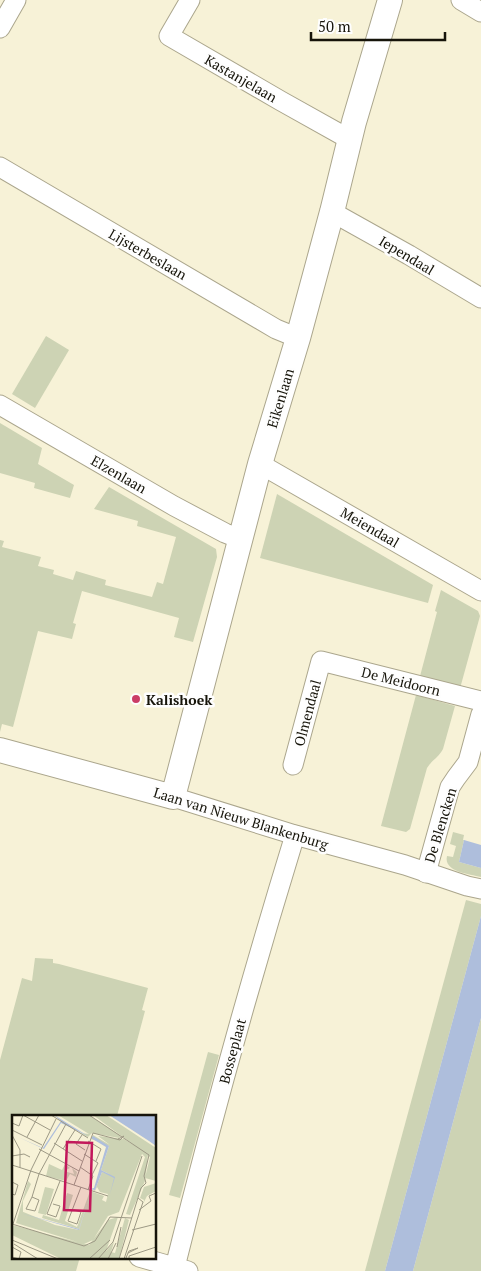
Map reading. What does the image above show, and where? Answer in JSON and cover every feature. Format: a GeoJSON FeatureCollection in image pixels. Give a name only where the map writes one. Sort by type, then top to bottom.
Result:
{"type":"FeatureCollection","features":[{"type":"Feature","properties":{"kind":"street"},"geometry":{"type":"LineString","coordinates":[[0,28],[16,0]]}},
{"type":"Feature","properties":{"kind":"street","name":"Kastanjelaan"},"geometry":{"type":"LineString","coordinates":[[190,0],[169,36],[349,139]]}},
{"type":"Feature","properties":{"kind":"street","name":"Eikenlaan"},"geometry":{"type":"LineString","coordinates":[[173,797],[260,464],[298,338],[332,212],[349,139],[390,0]]}},
{"type":"Feature","properties":{"kind":"street"},"geometry":{"type":"LineString","coordinates":[[461,0],[481,12]]}},
{"type":"Feature","properties":{"kind":"street","name":"Lijsterbeslaan"},"geometry":{"type":"LineString","coordinates":[[0,167],[276,329],[298,338]]}},
{"type":"Feature","properties":{"kind":"street","name":"Iependaal"},"geometry":{"type":"LineString","coordinates":[[332,212],[481,298]]}},
{"type":"Feature","properties":{"kind":"street","name":"Elzenlaan"},"geometry":{"type":"LineString","coordinates":[[0,405],[174,506],[225,533],[240,538]]}},
{"type":"Feature","properties":{"kind":"street","name":"Meiendaal"},"geometry":{"type":"LineString","coordinates":[[260,464],[481,591]]}},
{"type":"Feature","properties":{"kind":"street","name":"De Meidoorn"},"geometry":{"type":"LineString","coordinates":[[320,661],[481,701]]}},
{"type":"Feature","properties":{"kind":"street","name":"Olmendaal"},"geometry":{"type":"LineString","coordinates":[[292,765],[320,661]]}},
{"type":"Feature","properties":{"kind":"street","name":"De Blencken"},"geometry":{"type":"LineString","coordinates":[[426,873],[450,787],[468,762],[481,714]]}},
{"type":"Feature","properties":{"kind":"street","name":"Laan van Nieuw Blankenburg"},"geometry":{"type":"LineString","coordinates":[[0,750],[173,797],[295,836],[405,865],[466,886],[481,889]]}},
{"type":"Feature","properties":{"kind":"street","name":"Bosseplaat"},"geometry":{"type":"LineString","coordinates":[[142,1258],[181,1269],[239,1026],[295,836]]}},
{"type":"Feature","properties":{"kind":"street"},"geometry":{"type":"LineString","coordinates":[[131,1271],[135,1258]]}},
{"type":"Feature","properties":{"kind":"green space"},"geometry":{"type":"Polygon","coordinates":[[[46,336],[69,350],[35,408],[12,394],[46,336]]]}},
{"type":"Feature","properties":{"kind":"green space"},"geometry":{"type":"Polygon","coordinates":[[[0,423],[42,448],[38,464],[74,485],[70,498],[34,488],[35,483],[0,473],[0,423]]]}},
{"type":"Feature","properties":{"kind":"green space"},"geometry":{"type":"Polygon","coordinates":[[[109,487],[216,549],[217,557],[193,642],[174,637],[179,618],[82,591],[73,623],[76,624],[72,639],[38,631],[13,727],[2,724],[0,732],[0,540],[4,541],[2,547],[41,557],[38,566],[54,570],[53,574],[73,580],[76,571],[106,580],[105,585],[152,597],[157,582],[163,584],[176,537],[137,526],[138,521],[94,509],[109,487]]]}},
{"type":"Feature","properties":{"kind":"green space"},"geometry":{"type":"Polygon","coordinates":[[[277,494],[433,585],[428,603],[260,558],[277,494]]]}},
{"type":"Feature","properties":{"kind":"green space"},"geometry":{"type":"Polygon","coordinates":[[[441,590],[478,611],[480,616],[459,692],[419,680],[441,590]]]}},
{"type":"Feature","properties":{"kind":"green space"},"geometry":{"type":"Polygon","coordinates":[[[416,695],[455,706],[443,749],[427,768],[410,829],[406,832],[381,826],[416,695]]]}},
{"type":"Feature","properties":{"kind":"green space"},"geometry":{"type":"Polygon","coordinates":[[[453,832],[464,835],[459,862],[481,868],[481,877],[458,871],[449,866],[447,856],[453,857],[456,846],[450,844],[453,832]]]}},
{"type":"Feature","properties":{"kind":"green space"},"geometry":{"type":"Polygon","coordinates":[[[466,900],[481,904],[481,916],[385,1271],[365,1271],[466,900]]]}},
{"type":"Feature","properties":{"kind":"green space"},"geometry":{"type":"Polygon","coordinates":[[[35,958],[53,959],[53,963],[148,988],[142,1010],[145,1011],[117,1115],[12,1115],[12,1258],[80,1258],[76,1271],[0,1271],[0,1060],[22,978],[32,981],[35,958]]]}},
{"type":"Feature","properties":{"kind":"green space"},"geometry":{"type":"Polygon","coordinates":[[[481,1018],[481,1271],[413,1271],[481,1018]]]}},
{"type":"Feature","properties":{"kind":"green space"},"geometry":{"type":"Polygon","coordinates":[[[208,1052],[219,1055],[180,1198],[169,1195],[208,1052]]]}},
{"type":"Feature","properties":{"kind":"water"},"geometry":{"type":"Polygon","coordinates":[[[464,840],[481,845],[481,868],[459,862],[464,840]]]}},
{"type":"Feature","properties":{"kind":"water"},"geometry":{"type":"Polygon","coordinates":[[[481,916],[481,1018],[413,1271],[385,1271],[481,916]]]}},
{"type":"Feature","properties":{"kind":"place","name":"Kalishoek"},"geometry":{"type":"Point","coordinates":[136,699]}}]}
